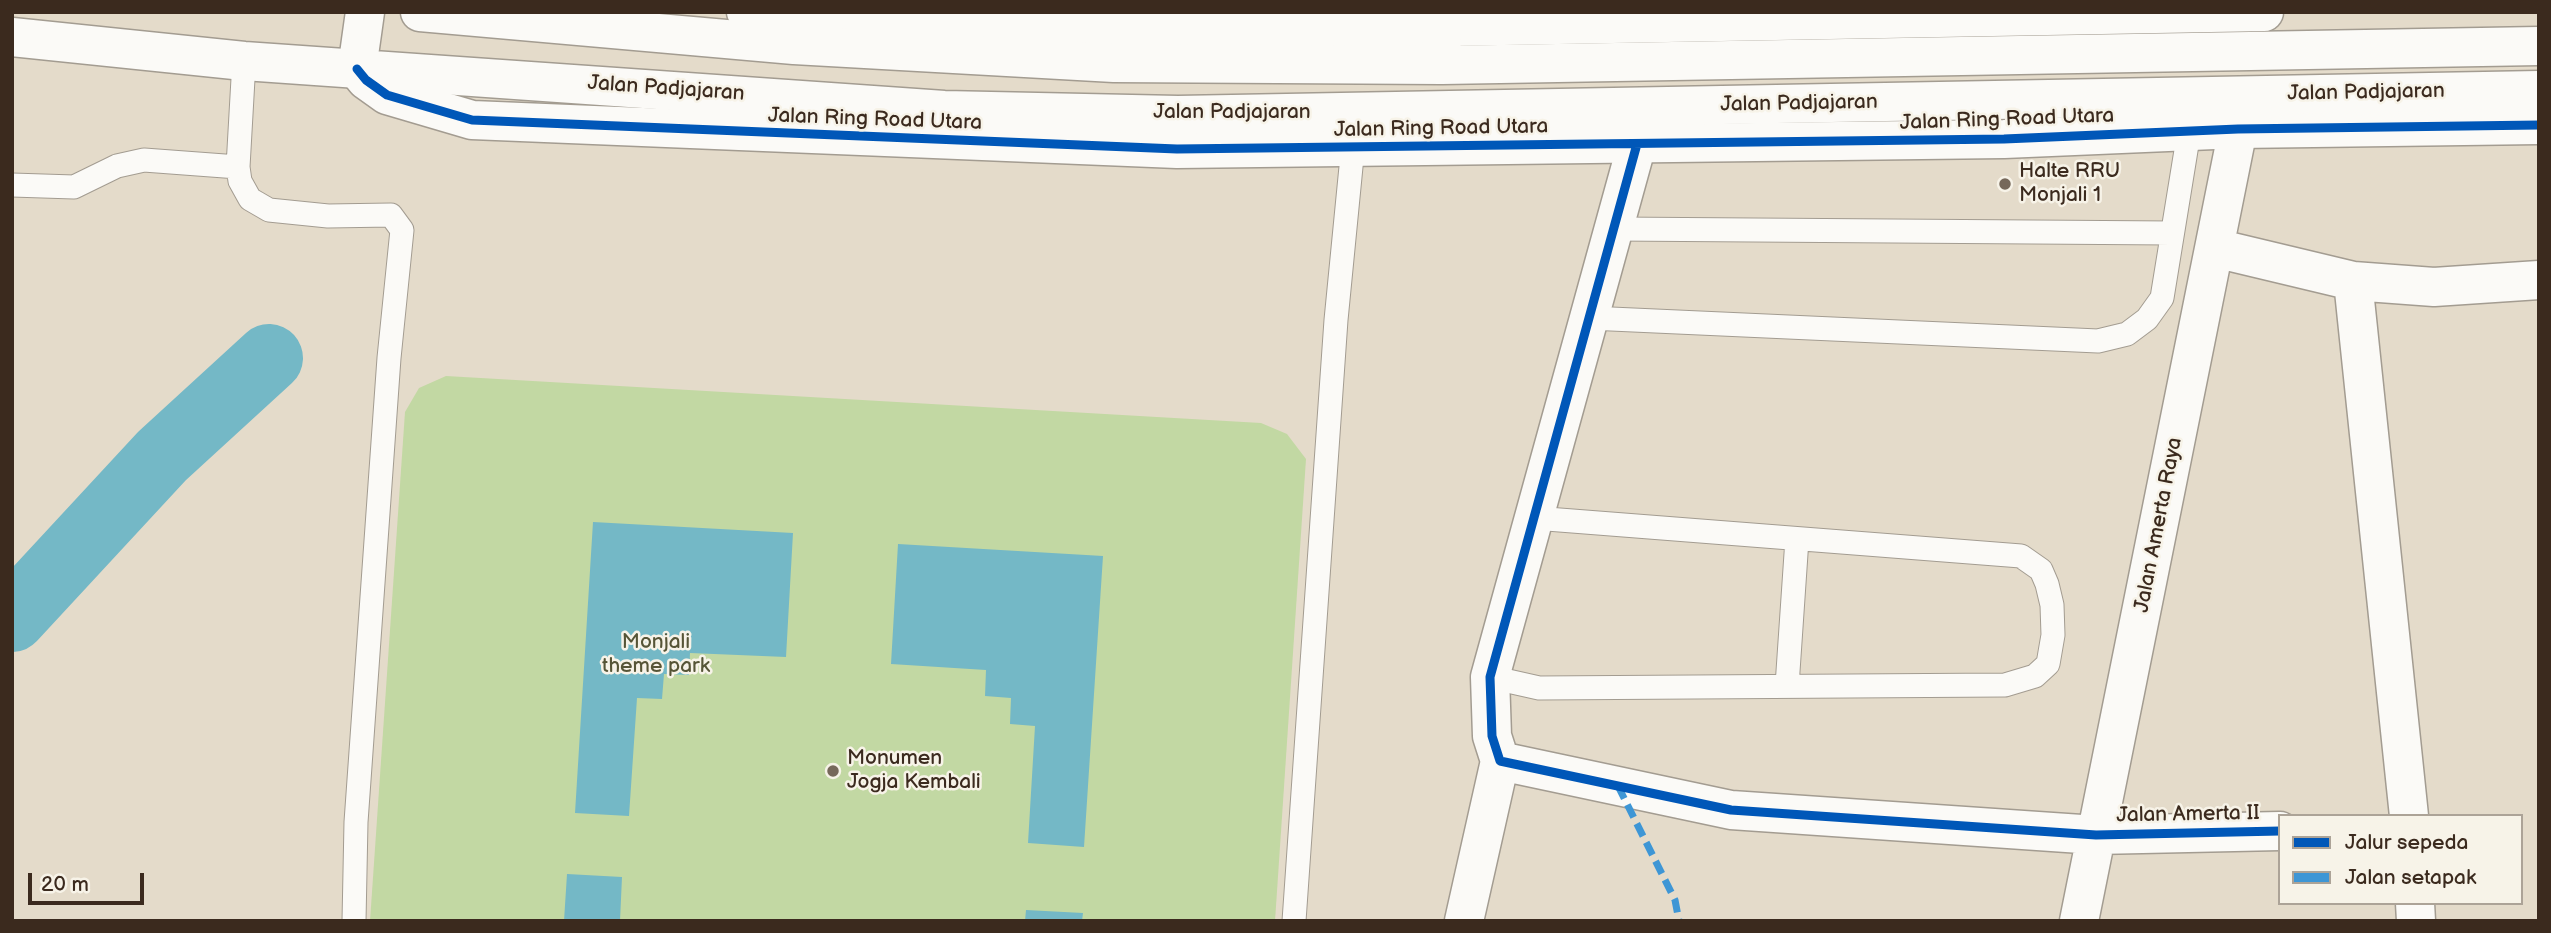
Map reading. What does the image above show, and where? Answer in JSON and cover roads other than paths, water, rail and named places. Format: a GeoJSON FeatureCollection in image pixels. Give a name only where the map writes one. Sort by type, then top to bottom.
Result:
{"type":"FeatureCollection","features":[{"type":"Feature","properties":{"kind":"main road"},"geometry":{"type":"LineString","coordinates":[[357,69],[365,12]]}},
{"type":"Feature","properties":{"kind":"main road"},"geometry":{"type":"LineString","coordinates":[[420,12],[794,46],[1100,62],[1442,65],[2539,46]]}},
{"type":"Feature","properties":{"kind":"main road"},"geometry":{"type":"LineString","coordinates":[[746,12],[964,27],[1178,32],[2264,12]]}},
{"type":"Feature","properties":{"kind":"main road"},"geometry":{"type":"LineString","coordinates":[[1441,27],[1442,65]]}},
{"type":"Feature","properties":{"kind":"main road","name":"Jalan Padjajaran"},"geometry":{"type":"LineString","coordinates":[[12,37],[244,61],[944,110],[1178,115],[1355,130],[2539,90]]}},
{"type":"Feature","properties":{"kind":"main road","name":"Jalan Ring Road Utara"},"geometry":{"type":"LineString","coordinates":[[1355,130],[1637,144],[2004,139],[2238,129],[2539,125]]}},
{"type":"Feature","properties":{"kind":"main road","name":"Jalan Amerta Raya"},"geometry":{"type":"LineString","coordinates":[[2079,921],[2238,129]]}},
{"type":"Feature","properties":{"kind":"main road"},"geometry":{"type":"LineString","coordinates":[[1464,921],[1500,761],[1492,736],[1490,677],[1637,144]]}},
{"type":"Feature","properties":{"kind":"main road"},"geometry":{"type":"LineString","coordinates":[[2214,248],[2353,281],[2434,287],[2539,280]]}},
{"type":"Feature","properties":{"kind":"main road"},"geometry":{"type":"LineString","coordinates":[[2353,281],[2409,814]]}},
{"type":"Feature","properties":{"kind":"main road","name":"Jalan Amerta II"},"geometry":{"type":"LineString","coordinates":[[1500,761],[1731,810],[2096,835],[2278,831]]}},
{"type":"Feature","properties":{"kind":"lane"},"geometry":{"type":"LineString","coordinates":[[244,61],[238,167],[244,190],[257,205],[269,210],[328,216],[391,215],[402,230],[389,358],[356,822],[354,921]]}},
{"type":"Feature","properties":{"kind":"lane"},"geometry":{"type":"LineString","coordinates":[[1294,921],[1336,320],[1355,130]]}},
{"type":"Feature","properties":{"kind":"lane"},"geometry":{"type":"LineString","coordinates":[[1589,318],[2098,341],[2127,334],[2147,319],[2162,298],[2189,132]]}},
{"type":"Feature","properties":{"kind":"lane"},"geometry":{"type":"LineString","coordinates":[[12,185],[74,187],[117,166],[144,160],[238,167]]}},
{"type":"Feature","properties":{"kind":"lane"},"geometry":{"type":"LineString","coordinates":[[1614,229],[2172,233]]}},
{"type":"Feature","properties":{"kind":"lane"},"geometry":{"type":"LineString","coordinates":[[1490,677],[1539,688],[2005,685],[2035,676],[2048,664],[2053,635],[2052,605],[2041,570],[2021,556],[1534,517]]}},
{"type":"Feature","properties":{"kind":"lane"},"geometry":{"type":"LineString","coordinates":[[1787,686],[1797,539]]}},
{"type":"Feature","properties":{"kind":"water"},"geometry":{"type":"Polygon","coordinates":[[[593,522],[793,533],[786,657],[690,653],[689,675],[664,674],[662,699],[637,698],[629,816],[575,813],[593,522]]]}},
{"type":"Feature","properties":{"kind":"water"},"geometry":{"type":"Polygon","coordinates":[[[898,544],[1103,556],[1084,847],[1028,843],[1035,726],[1010,724],[1011,698],[985,696],[986,670],[891,664],[898,544]]]}},
{"type":"Feature","properties":{"kind":"water"},"geometry":{"type":"Polygon","coordinates":[[[567,874],[622,877],[620,921],[564,921],[567,874]]]}},
{"type":"Feature","properties":{"kind":"water"},"geometry":{"type":"Polygon","coordinates":[[[1026,910],[1083,913],[1082,921],[1025,921],[1026,910]]]}},
{"type":"Feature","properties":{"kind":"waterway"},"geometry":{"type":"LineString","coordinates":[[12,618],[162,456],[269,358]]}},
{"type":"Feature","properties":{"kind":"place","name":"Halte RRU Monjali 1"},"geometry":{"type":"Point","coordinates":[2005,184]}},
{"type":"Feature","properties":{"kind":"place","name":"Monumen Jogja Kembali"},"geometry":{"type":"Point","coordinates":[833,771]}},
{"type":"Feature","properties":{"kind":"park label","name":"Monjali theme park"},"geometry":{"type":"Point","coordinates":[656,655]}}]}
